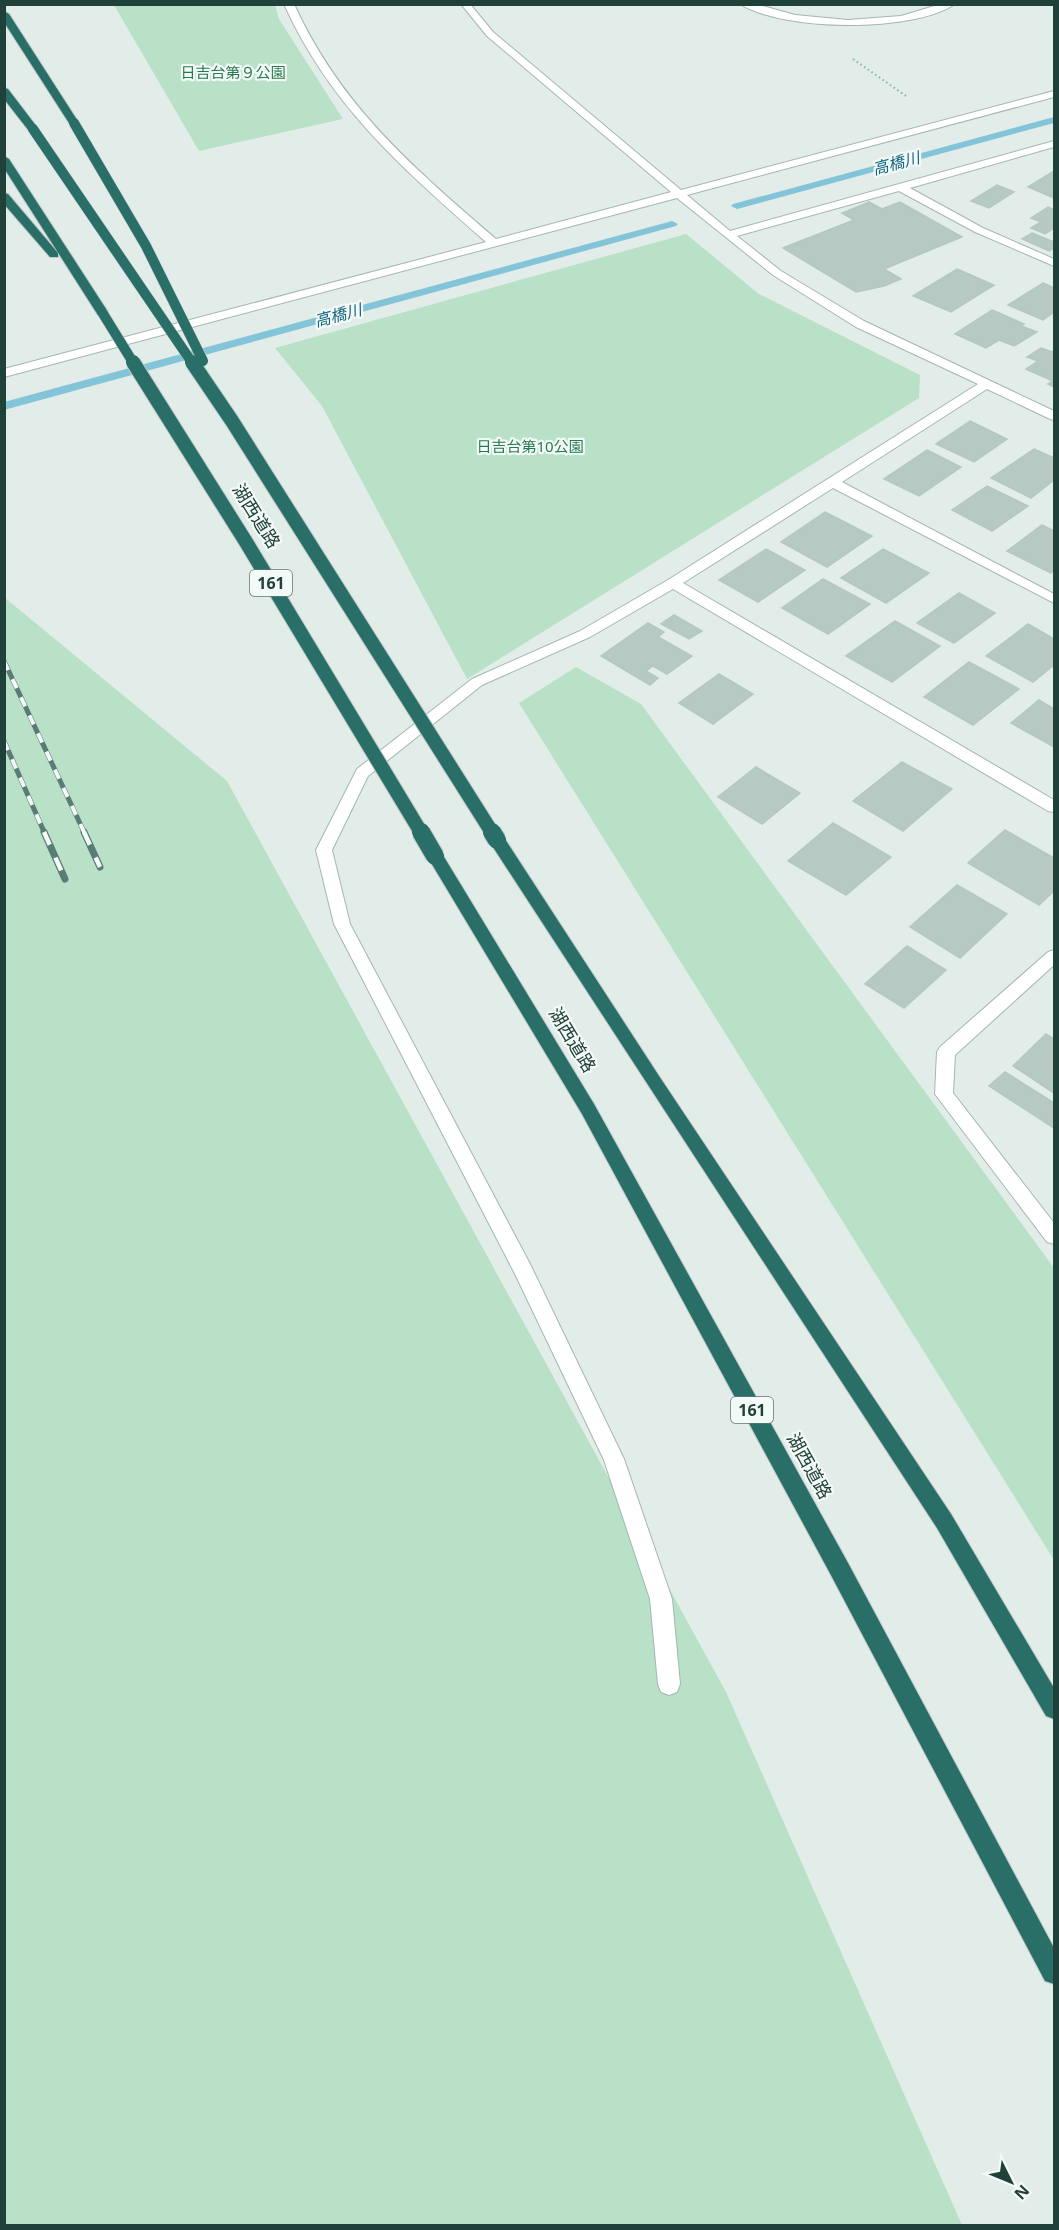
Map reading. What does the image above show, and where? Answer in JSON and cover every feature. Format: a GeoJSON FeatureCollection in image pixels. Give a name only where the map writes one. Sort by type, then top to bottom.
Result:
{"type":"FeatureCollection","features":[{"type":"Feature","properties":{"kind":"highway"},"geometry":{"type":"LineString","coordinates":[[4,14],[74,123],[146,246],[232,421]]}},
{"type":"Feature","properties":{"kind":"highway","name":"湖西道路"},"geometry":{"type":"LineString","coordinates":[[4,91],[33,129],[232,421],[497,840],[653,1081],[944,1521],[1054,1708]]}},
{"type":"Feature","properties":{"kind":"highway","name":"湖西道路"},"geometry":{"type":"LineString","coordinates":[[4,159],[246,542],[588,1109],[840,1570],[1054,1972]]}},
{"type":"Feature","properties":{"kind":"highway"},"geometry":{"type":"LineString","coordinates":[[4,196],[102,312]]}},
{"type":"Feature","properties":{"kind":"street"},"geometry":{"type":"LineString","coordinates":[[289,4],[300,34],[306,43],[337,87],[377,134],[436,192],[494,243]]}},
{"type":"Feature","properties":{"kind":"street"},"geometry":{"type":"LineString","coordinates":[[465,4],[490,34],[728,236],[777,273],[860,324],[1054,416]]}},
{"type":"Feature","properties":{"kind":"street"},"geometry":{"type":"LineString","coordinates":[[744,4],[779,16],[826,23],[884,22],[929,14],[951,4]]}},
{"type":"Feature","properties":{"kind":"street"},"geometry":{"type":"LineString","coordinates":[[4,373],[1054,94]]}},
{"type":"Feature","properties":{"kind":"street"},"geometry":{"type":"LineString","coordinates":[[728,236],[1054,144]]}},
{"type":"Feature","properties":{"kind":"street"},"geometry":{"type":"LineString","coordinates":[[899,186],[979,230],[1054,263]]}},
{"type":"Feature","properties":{"kind":"street"},"geometry":{"type":"LineString","coordinates":[[669,1684],[661,1599],[614,1459],[523,1270],[342,924],[324,850],[362,773],[477,682],[585,634],[673,583],[987,384]]}},
{"type":"Feature","properties":{"kind":"street"},"geometry":{"type":"LineString","coordinates":[[832,482],[1054,598]]}},
{"type":"Feature","properties":{"kind":"street"},"geometry":{"type":"LineString","coordinates":[[673,583],[1054,807]]}},
{"type":"Feature","properties":{"kind":"street"},"geometry":{"type":"LineString","coordinates":[[1054,956],[946,1052],[944,1094],[1054,1236]]}},
{"type":"Feature","properties":{"kind":"path"},"geometry":{"type":"LineString","coordinates":[[841,23],[848,56],[947,123]]}},
{"type":"Feature","properties":{"kind":"green space","name":"日吉台第９公園"},"geometry":{"type":"Polygon","coordinates":[[[114,5],[275,5],[279,19],[343,119],[199,151],[114,5]]]}},
{"type":"Feature","properties":{"kind":"green space","name":"日吉台第10公園"},"geometry":{"type":"Polygon","coordinates":[[[686,234],[759,294],[920,375],[919,398],[467,679],[322,406],[275,348],[686,234]]]}},
{"type":"Feature","properties":{"kind":"green space"},"geometry":{"type":"Polygon","coordinates":[[[4,597],[227,781],[726,1692],[962,2225],[5,2225],[4,597]]]}},
{"type":"Feature","properties":{"kind":"green space"},"geometry":{"type":"Polygon","coordinates":[[[576,667],[641,704],[1054,1268],[1054,1560],[519,703],[576,667]]]}},
{"type":"Feature","properties":{"kind":"building"},"geometry":{"type":"Polygon","coordinates":[[[1054,171],[1054,198],[1028,187],[1054,171]]]}},
{"type":"Feature","properties":{"kind":"building"},"geometry":{"type":"Polygon","coordinates":[[[997,185],[1014,192],[989,208],[971,201],[997,185]]]}},
{"type":"Feature","properties":{"kind":"building"},"geometry":{"type":"Polygon","coordinates":[[[869,202],[882,209],[900,202],[962,237],[884,269],[901,279],[884,286],[856,292],[783,248],[854,220],[842,213],[869,202]]]}},
{"type":"Feature","properties":{"kind":"building"},"geometry":{"type":"Polygon","coordinates":[[[1048,207],[1054,210],[1054,228],[1045,234],[1031,228],[1041,222],[1031,218],[1048,207]]]}},
{"type":"Feature","properties":{"kind":"building"},"geometry":{"type":"Polygon","coordinates":[[[1032,233],[1054,242],[1054,248],[1049,251],[1022,239],[1032,233]]]}},
{"type":"Feature","properties":{"kind":"building"},"geometry":{"type":"Polygon","coordinates":[[[957,269],[994,285],[951,312],[913,296],[957,269]]]}},
{"type":"Feature","properties":{"kind":"building"},"geometry":{"type":"Polygon","coordinates":[[[1043,283],[1054,288],[1054,312],[1043,320],[1008,305],[1043,283]]]}},
{"type":"Feature","properties":{"kind":"building"},"geometry":{"type":"Polygon","coordinates":[[[992,310],[1037,332],[1014,346],[999,340],[986,348],[955,334],[992,310]]]}},
{"type":"Feature","properties":{"kind":"building"},"geometry":{"type":"Polygon","coordinates":[[[1041,348],[1052,352],[1054,350],[1054,387],[1048,384],[1053,381],[1026,369],[1038,361],[1027,357],[1041,348]]]}},
{"type":"Feature","properties":{"kind":"building"},"geometry":{"type":"Polygon","coordinates":[[[970,421],[1007,439],[974,462],[936,444],[970,421]]]}},
{"type":"Feature","properties":{"kind":"building"},"geometry":{"type":"Polygon","coordinates":[[[1034,449],[1054,458],[1054,480],[1031,498],[991,478],[1034,449]]]}},
{"type":"Feature","properties":{"kind":"building"},"geometry":{"type":"Polygon","coordinates":[[[927,450],[961,467],[919,496],[884,479],[927,450]]]}},
{"type":"Feature","properties":{"kind":"building"},"geometry":{"type":"Polygon","coordinates":[[[987,486],[1028,506],[992,531],[952,510],[987,486]]]}},
{"type":"Feature","properties":{"kind":"building"},"geometry":{"type":"Polygon","coordinates":[[[825,512],[872,536],[827,567],[781,542],[825,512]]]}},
{"type":"Feature","properties":{"kind":"building"},"geometry":{"type":"Polygon","coordinates":[[[1042,525],[1054,531],[1054,570],[1051,573],[1007,551],[1042,525]]]}},
{"type":"Feature","properties":{"kind":"building"},"geometry":{"type":"Polygon","coordinates":[[[766,549],[805,570],[758,602],[719,580],[766,549]]]}},
{"type":"Feature","properties":{"kind":"building"},"geometry":{"type":"Polygon","coordinates":[[[883,549],[929,573],[886,603],[841,578],[883,549]]]}},
{"type":"Feature","properties":{"kind":"building"},"geometry":{"type":"Polygon","coordinates":[[[823,579],[870,604],[828,634],[782,608],[823,579]]]}},
{"type":"Feature","properties":{"kind":"building"},"geometry":{"type":"Polygon","coordinates":[[[959,593],[995,613],[954,643],[917,623],[959,593]]]}},
{"type":"Feature","properties":{"kind":"building"},"geometry":{"type":"Polygon","coordinates":[[[674,615],[702,631],[689,639],[661,624],[674,615]]]}},
{"type":"Feature","properties":{"kind":"building"},"geometry":{"type":"Polygon","coordinates":[[[895,621],[940,646],[892,682],[846,656],[895,621]]]}},
{"type":"Feature","properties":{"kind":"building"},"geometry":{"type":"Polygon","coordinates":[[[648,623],[664,632],[658,637],[692,656],[667,674],[653,666],[646,671],[658,678],[650,685],[601,656],[648,623]]]}},
{"type":"Feature","properties":{"kind":"building"},"geometry":{"type":"Polygon","coordinates":[[[1028,624],[1054,639],[1054,665],[1033,682],[986,656],[1028,624]]]}},
{"type":"Feature","properties":{"kind":"building"},"geometry":{"type":"Polygon","coordinates":[[[969,662],[1019,689],[973,725],[924,697],[969,662]]]}},
{"type":"Feature","properties":{"kind":"building"},"geometry":{"type":"Polygon","coordinates":[[[719,674],[753,694],[713,724],[679,703],[719,674]]]}},
{"type":"Feature","properties":{"kind":"building"},"geometry":{"type":"Polygon","coordinates":[[[1039,700],[1054,709],[1054,747],[1011,723],[1039,700]]]}},
{"type":"Feature","properties":{"kind":"building"},"geometry":{"type":"Polygon","coordinates":[[[902,762],[952,789],[903,831],[853,801],[902,762]]]}},
{"type":"Feature","properties":{"kind":"building"},"geometry":{"type":"Polygon","coordinates":[[[756,767],[800,793],[762,824],[718,797],[756,767]]]}},
{"type":"Feature","properties":{"kind":"building"},"geometry":{"type":"Polygon","coordinates":[[[833,823],[891,857],[846,895],[788,861],[833,823]]]}},
{"type":"Feature","properties":{"kind":"building"},"geometry":{"type":"Polygon","coordinates":[[[1005,830],[1054,858],[1054,891],[1039,905],[968,863],[1005,830]]]}},
{"type":"Feature","properties":{"kind":"building"},"geometry":{"type":"Polygon","coordinates":[[[957,885],[1007,914],[960,958],[910,927],[957,885]]]}},
{"type":"Feature","properties":{"kind":"building"},"geometry":{"type":"Polygon","coordinates":[[[907,946],[946,970],[904,1008],[865,984],[907,946]]]}},
{"type":"Feature","properties":{"kind":"building"},"geometry":{"type":"Polygon","coordinates":[[[1046,1034],[1054,1039],[1054,1093],[1013,1066],[1046,1034]]]}},
{"type":"Feature","properties":{"kind":"building"},"geometry":{"type":"Polygon","coordinates":[[[1005,1072],[1054,1103],[1054,1128],[989,1086],[1005,1072]]]}},
{"type":"Feature","properties":{"kind":"waterway","name":"高橋川"},"geometry":{"type":"LineString","coordinates":[[737,206],[1054,120]]}},
{"type":"Feature","properties":{"kind":"waterway","name":"高橋川"},"geometry":{"type":"LineString","coordinates":[[4,406],[672,224]]}},
{"type":"Feature","properties":{"kind":"railway"},"geometry":{"type":"LineString","coordinates":[[4,661],[85,834]]}},
{"type":"Feature","properties":{"kind":"railway"},"geometry":{"type":"LineString","coordinates":[[4,741],[45,834]]}},
{"type":"Feature","properties":{"kind":"railway"},"geometry":{"type":"LineString","coordinates":[[44,832],[65,879]]}},
{"type":"Feature","properties":{"kind":"railway"},"geometry":{"type":"LineString","coordinates":[[84,832],[100,867]]}}]}
